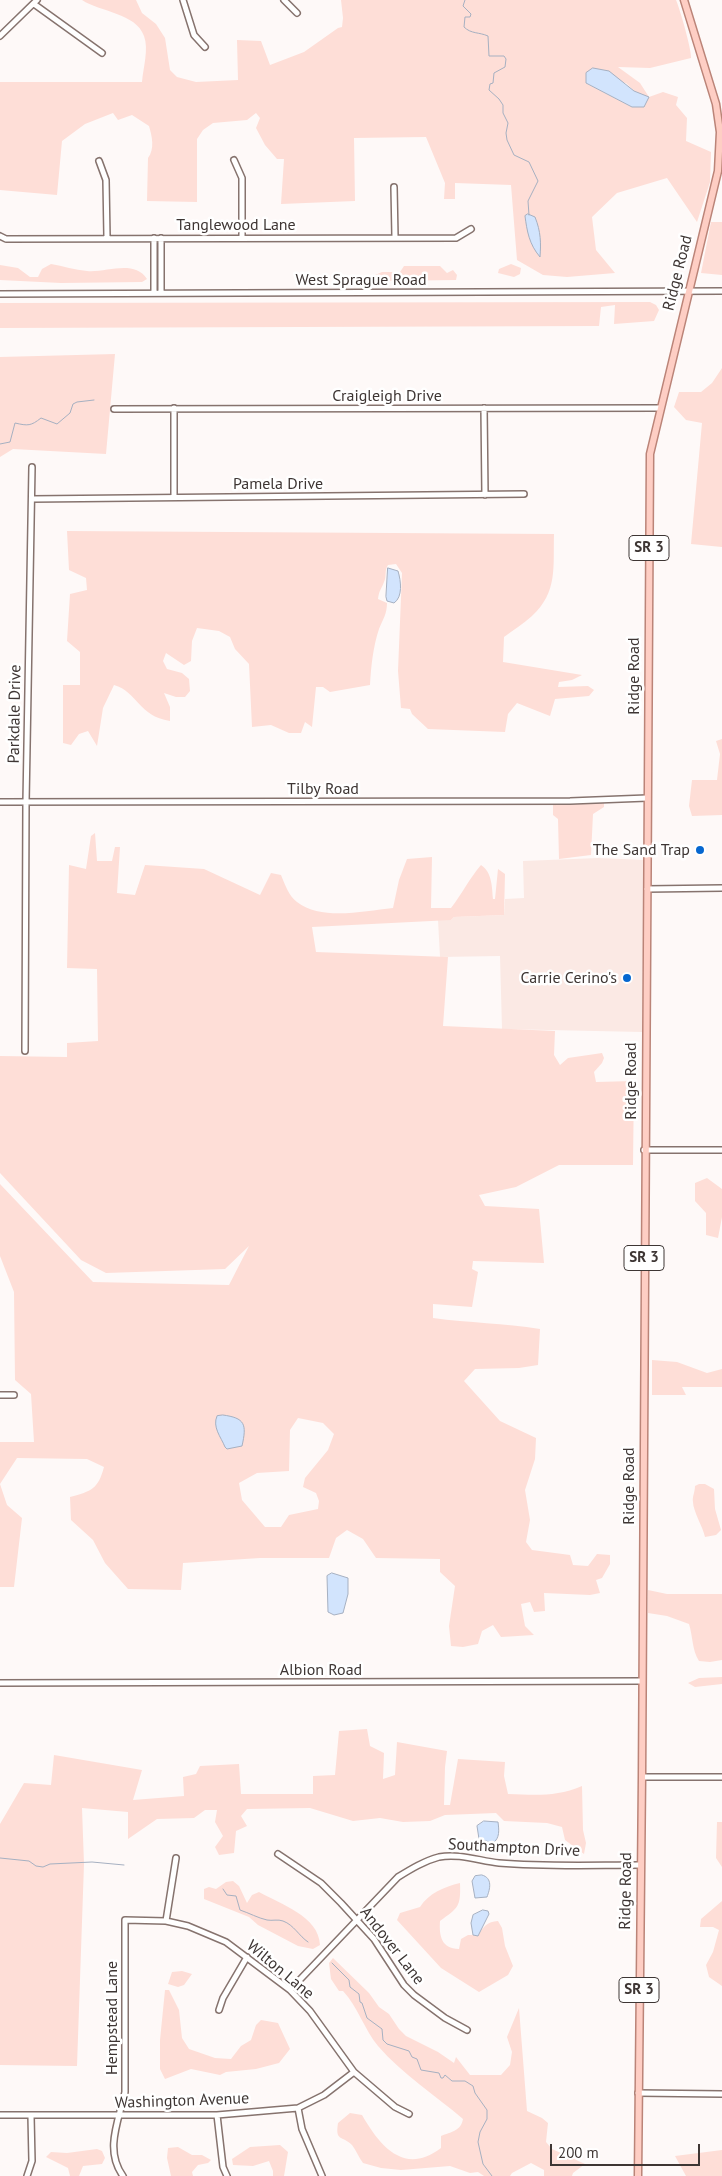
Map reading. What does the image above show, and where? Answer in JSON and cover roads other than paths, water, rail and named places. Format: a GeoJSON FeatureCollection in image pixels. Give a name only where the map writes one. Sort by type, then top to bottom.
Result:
{"type":"FeatureCollection","features":[{"type":"Feature","properties":{"kind":"main road","name":"Ridge Road"},"geometry":{"type":"LineString","coordinates":[[638,2176],[650,454],[718,172],[720,132],[716,104],[684,0]]}},
{"type":"Feature","properties":{"kind":"street"},"geometry":{"type":"LineString","coordinates":[[183,0],[194,35],[205,47]]}},
{"type":"Feature","properties":{"kind":"street"},"geometry":{"type":"LineString","coordinates":[[284,0],[297,13]]}},
{"type":"Feature","properties":{"kind":"street"},"geometry":{"type":"LineString","coordinates":[[0,36],[36,2],[102,53]]}},
{"type":"Feature","properties":{"kind":"street"},"geometry":{"type":"LineString","coordinates":[[234,160],[242,178],[242,237]]}},
{"type":"Feature","properties":{"kind":"street"},"geometry":{"type":"LineString","coordinates":[[99,161],[106,180],[107,237]]}},
{"type":"Feature","properties":{"kind":"street"},"geometry":{"type":"LineString","coordinates":[[394,186],[395,237]]}},
{"type":"Feature","properties":{"kind":"street","name":"Tanglewood Lane"},"geometry":{"type":"LineString","coordinates":[[0,236],[6,238],[456,238],[472,229]]}},
{"type":"Feature","properties":{"kind":"street"},"geometry":{"type":"LineString","coordinates":[[154,238],[154,293]]}},
{"type":"Feature","properties":{"kind":"street"},"geometry":{"type":"LineString","coordinates":[[161,238],[161,293]]}},
{"type":"Feature","properties":{"kind":"street","name":"West Sprague Road"},"geometry":{"type":"LineString","coordinates":[[0,294],[633,293],[690,290],[722,291]]}},
{"type":"Feature","properties":{"kind":"street"},"geometry":{"type":"LineString","coordinates":[[174,408],[174,497]]}},
{"type":"Feature","properties":{"kind":"street"},"geometry":{"type":"LineString","coordinates":[[484,408],[485,495]]}},
{"type":"Feature","properties":{"kind":"street","name":"Craigleigh Drive"},"geometry":{"type":"LineString","coordinates":[[114,409],[660,408]]}},
{"type":"Feature","properties":{"kind":"street","name":"Parkdale Drive"},"geometry":{"type":"LineString","coordinates":[[25,1051],[26,802],[32,467]]}},
{"type":"Feature","properties":{"kind":"street","name":"Pamela Drive"},"geometry":{"type":"LineString","coordinates":[[32,499],[524,494]]}},
{"type":"Feature","properties":{"kind":"street","name":"Tilby Road"},"geometry":{"type":"LineString","coordinates":[[0,802],[570,801],[647,798]]}},
{"type":"Feature","properties":{"kind":"street"},"geometry":{"type":"LineString","coordinates":[[647,889],[722,888]]}},
{"type":"Feature","properties":{"kind":"street"},"geometry":{"type":"LineString","coordinates":[[644,1150],[722,1150]]}},
{"type":"Feature","properties":{"kind":"street"},"geometry":{"type":"LineString","coordinates":[[0,1395],[14,1395]]}},
{"type":"Feature","properties":{"kind":"street","name":"Albion Road"},"geometry":{"type":"LineString","coordinates":[[0,1683],[642,1681]]}},
{"type":"Feature","properties":{"kind":"street"},"geometry":{"type":"LineString","coordinates":[[642,1777],[722,1777]]}},
{"type":"Feature","properties":{"kind":"street","name":"Andover Lane"},"geometry":{"type":"LineString","coordinates":[[278,1854],[321,1883],[374,1939],[404,1984],[414,1995],[446,2018],[467,2030]]}},
{"type":"Feature","properties":{"kind":"street","name":"Southampton Drive"},"geometry":{"type":"LineString","coordinates":[[290,1990],[398,1877],[418,1865],[440,1857],[468,1857],[498,1863],[540,1865],[640,1865]]}},
{"type":"Feature","properties":{"kind":"street"},"geometry":{"type":"LineString","coordinates":[[166,1922],[176,1858]]}},
{"type":"Feature","properties":{"kind":"street","name":"Wilton Lane"},"geometry":{"type":"LineString","coordinates":[[125,1920],[166,1922],[188,1926],[226,1942],[290,1990],[310,2011],[354,2072],[395,2106],[409,2114]]}},
{"type":"Feature","properties":{"kind":"street","name":"Hempstead Lane"},"geometry":{"type":"LineString","coordinates":[[124,2176],[118,2169],[114,2153],[114,2129],[125,2092],[125,1920]]}},
{"type":"Feature","properties":{"kind":"street"},"geometry":{"type":"LineString","coordinates":[[219,2010],[223,1998],[247,1957]]}},
{"type":"Feature","properties":{"kind":"street","name":"Washington Avenue"},"geometry":{"type":"LineString","coordinates":[[0,2116],[218,2114],[298,2108],[324,2095],[354,2072]]}},
{"type":"Feature","properties":{"kind":"street"},"geometry":{"type":"LineString","coordinates":[[638,2093],[722,2094]]}},
{"type":"Feature","properties":{"kind":"street"},"geometry":{"type":"LineString","coordinates":[[298,2108],[302,2129],[322,2176]]}},
{"type":"Feature","properties":{"kind":"street"},"geometry":{"type":"LineString","coordinates":[[218,2114],[223,2167],[227,2176]]}},
{"type":"Feature","properties":{"kind":"street"},"geometry":{"type":"LineString","coordinates":[[27,2176],[32,2161],[31,2116]]}},
{"type":"Feature","properties":{"kind":"water"},"geometry":{"type":"Polygon","coordinates":[[[593,68],[609,71],[634,91],[649,97],[644,107],[632,107],[586,83],[586,73],[593,68]]]}},
{"type":"Feature","properties":{"kind":"water"},"geometry":{"type":"Polygon","coordinates":[[[528,214],[535,217],[540,242],[540,257],[529,237],[525,216],[528,214]]]}},
{"type":"Feature","properties":{"kind":"water"},"geometry":{"type":"Polygon","coordinates":[[[388,568],[398,571],[400,579],[399,597],[394,603],[387,601],[386,597],[388,568]]]}},
{"type":"Feature","properties":{"kind":"water"},"geometry":{"type":"Polygon","coordinates":[[[223,1415],[236,1418],[243,1423],[242,1446],[227,1449],[225,1447],[216,1424],[217,1416],[223,1415]]]}},
{"type":"Feature","properties":{"kind":"water"},"geometry":{"type":"Polygon","coordinates":[[[332,1573],[348,1578],[348,1594],[343,1613],[334,1615],[328,1612],[327,1576],[332,1573]]]}},
{"type":"Feature","properties":{"kind":"water"},"geometry":{"type":"Polygon","coordinates":[[[484,1821],[498,1822],[498,1836],[493,1843],[479,1839],[477,1826],[484,1821]]]}},
{"type":"Feature","properties":{"kind":"water"},"geometry":{"type":"Polygon","coordinates":[[[482,1875],[489,1881],[488,1894],[487,1897],[475,1898],[472,1881],[475,1876],[482,1875]]]}},
{"type":"Feature","properties":{"kind":"water"},"geometry":{"type":"Polygon","coordinates":[[[483,1910],[488,1911],[489,1914],[478,1936],[473,1935],[471,1923],[473,1915],[483,1910]]]}},
{"type":"Feature","properties":{"kind":"waterway"},"geometry":{"type":"LineString","coordinates":[[465,0],[463,6],[471,14],[470,17],[465,17],[464,27],[472,32],[488,36],[489,56],[504,56],[506,59],[505,67],[494,73],[493,83],[490,84],[489,90],[503,105],[503,113],[508,123],[507,140],[514,155],[529,162],[538,181],[528,201],[529,215]]}},
{"type":"Feature","properties":{"kind":"waterway"},"geometry":{"type":"LineString","coordinates":[[0,444],[10,442],[15,423],[29,425],[41,418],[57,424],[70,413],[73,404],[94,400]]}},
{"type":"Feature","properties":{"kind":"waterway"},"geometry":{"type":"LineString","coordinates":[[0,1858],[29,1861],[36,1866],[43,1867],[50,1864],[92,1862],[124,1865]]}},
{"type":"Feature","properties":{"kind":"waterway"},"geometry":{"type":"LineString","coordinates":[[223,1889],[227,1895],[236,1896],[240,1910],[264,1919],[281,1920],[308,1942]]}},
{"type":"Feature","properties":{"kind":"waterway"},"geometry":{"type":"LineString","coordinates":[[332,1963],[349,1980],[350,1987],[359,1994],[360,2002],[367,2018],[382,2029],[383,2040],[387,2044],[409,2051],[412,2057],[417,2059],[421,2070],[439,2073],[441,2078],[445,2075],[452,2081],[465,2081],[473,2086],[475,2093],[487,2110],[487,2119],[480,2132],[478,2142],[483,2164],[492,2176]]}},
{"type":"Feature","properties":{"kind":"place","name":"The Sand Trap"},"geometry":{"type":"Point","coordinates":[700,850]}},
{"type":"Feature","properties":{"kind":"place","name":"Carrie Cerino's"},"geometry":{"type":"Point","coordinates":[627,978]}}]}
